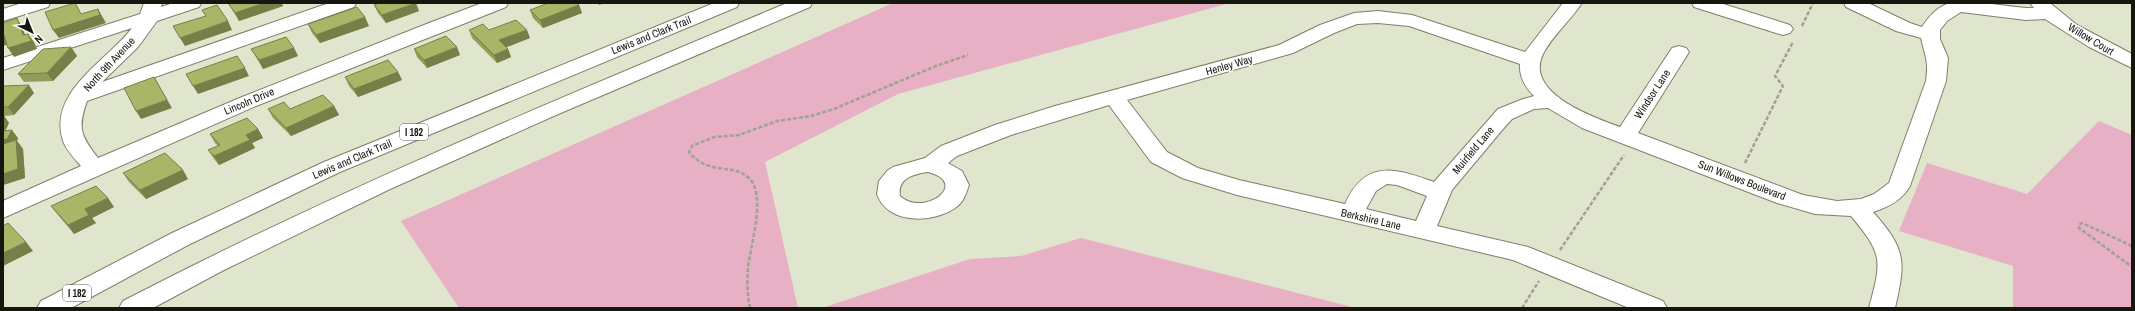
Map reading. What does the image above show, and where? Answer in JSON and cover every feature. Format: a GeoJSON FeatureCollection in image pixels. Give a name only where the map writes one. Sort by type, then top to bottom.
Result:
{"type":"FeatureCollection","features":[{"type":"Feature","properties":{"kind":"main road"},"geometry":{"type":"LineString","coordinates":[[3,15],[41,3]]}},
{"type":"Feature","properties":{"kind":"main road"},"geometry":{"type":"LineString","coordinates":[[3,64],[151,10],[192,3]]}},
{"type":"Feature","properties":{"kind":"main road"},"geometry":{"type":"LineString","coordinates":[[79,97],[347,3]]}},
{"type":"Feature","properties":{"kind":"main road","name":"Lincoln Drive"},"geometry":{"type":"LineString","coordinates":[[3,210],[94,168],[303,78],[500,3]]}},
{"type":"Feature","properties":{"kind":"main road","name":"Lewis and Clark Trail"},"geometry":{"type":"LineString","coordinates":[[50,308],[180,239],[332,167],[730,3]]}},
{"type":"Feature","properties":{"kind":"main road"},"geometry":{"type":"LineString","coordinates":[[132,308],[184,279],[332,205],[803,3]]}},
{"type":"Feature","properties":{"kind":"main road"},"geometry":{"type":"LineString","coordinates":[[1364,3],[1372,6],[1397,10]]}},
{"type":"Feature","properties":{"kind":"main road"},"geometry":{"type":"LineString","coordinates":[[1531,61],[1538,48],[1573,3]]}},
{"type":"Feature","properties":{"kind":"main road"},"geometry":{"type":"LineString","coordinates":[[1701,3],[1793,32]]}},
{"type":"Feature","properties":{"kind":"main road"},"geometry":{"type":"LineString","coordinates":[[1853,3],[1903,27],[1930,35],[1931,27],[1950,9],[1959,6],[2026,14],[2045,8]]}},
{"type":"Feature","properties":{"kind":"main road","name":"Willow Court"},"geometry":{"type":"LineString","coordinates":[[2045,8],[2082,35],[2132,62]]}},
{"type":"Feature","properties":{"kind":"main road","name":"North 9th Avenue"},"geometry":{"type":"LineString","coordinates":[[94,168],[76,147],[72,136],[73,110],[79,97],[89,83],[143,29],[151,10]]}},
{"type":"Feature","properties":{"kind":"main road","name":"Henley Way"},"geometry":{"type":"LineString","coordinates":[[930,165],[949,151],[1003,130],[1062,111],[1286,49],[1327,29],[1354,19],[1397,10],[1412,20],[1531,61]]}},
{"type":"Feature","properties":{"kind":"main road","name":"Sun Willows Boulevard"},"geometry":{"type":"LineString","coordinates":[[1531,61],[1530,76],[1551,102],[1566,112],[1738,179],[1815,206],[1836,209],[1882,201],[1892,195],[1904,174],[1936,80],[1938,62],[1930,35]]}},
{"type":"Feature","properties":{"kind":"main road","name":"Windsor Lane"},"geometry":{"type":"LineString","coordinates":[[1630,138],[1679,52]]}},
{"type":"Feature","properties":{"kind":"main road","name":"Berkshire Lane"},"geometry":{"type":"LineString","coordinates":[[1114,97],[1159,158],[1190,173],[1237,187],[1519,253],[1654,308]]}},
{"type":"Feature","properties":{"kind":"main road","name":"Muirfield Lane"},"geometry":{"type":"LineString","coordinates":[[1422,231],[1440,192],[1478,144],[1505,114],[1530,103],[1551,102]]}},
{"type":"Feature","properties":{"kind":"main road"},"geometry":{"type":"LineString","coordinates":[[1352,214],[1361,192],[1380,178],[1398,178],[1440,192]]}},
{"type":"Feature","properties":{"kind":"main road"},"geometry":{"type":"LineString","coordinates":[[1856,206],[1886,244],[1892,258],[1891,274],[1882,308]]}},
{"type":"Feature","properties":{"kind":"main road"},"geometry":{"type":"LineString","coordinates":[[140,308],[184,279]]}},
{"type":"Feature","properties":{"kind":"path"},"geometry":{"type":"LineString","coordinates":[[1738,179],[1783,86],[1775,76],[1793,32],[1813,3]]}},
{"type":"Feature","properties":{"kind":"path"},"geometry":{"type":"LineString","coordinates":[[750,308],[747,288],[757,206],[754,188],[749,178],[701,164],[689,152],[692,146],[714,137],[739,135],[777,121],[811,116],[834,109],[936,66],[968,55]]}},
{"type":"Feature","properties":{"kind":"path"},"geometry":{"type":"LineString","coordinates":[[1522,308],[1630,138]]}},
{"type":"Feature","properties":{"kind":"path"},"geometry":{"type":"LineString","coordinates":[[2132,246],[2082,223],[2079,225],[2079,228],[2085,234],[2120,256],[2132,267]]}},
{"type":"Feature","properties":{"kind":"shaded area"},"geometry":{"type":"Polygon","coordinates":[[[893,3],[1230,3],[898,94],[765,162],[798,308],[459,308],[401,221],[893,3]]]}},
{"type":"Feature","properties":{"kind":"shaded area"},"geometry":{"type":"Polygon","coordinates":[[[2099,121],[2132,135],[2132,308],[2013,308],[2013,266],[1899,231],[1927,163],[2027,194],[2099,121]]]}},
{"type":"Feature","properties":{"kind":"shaded area"},"geometry":{"type":"Polygon","coordinates":[[[1081,238],[1356,308],[822,308],[970,259],[1021,256],[1081,238]]]}},
{"type":"Feature","properties":{"kind":"building"},"geometry":{"type":"Polygon","coordinates":[[[75,3],[81,14],[98,9],[100,15],[53,30],[45,12],[75,3]]]}},
{"type":"Feature","properties":{"kind":"building"},"geometry":{"type":"Polygon","coordinates":[[[228,3],[264,3],[235,13],[228,3]]]}},
{"type":"Feature","properties":{"kind":"building"},"geometry":{"type":"Polygon","coordinates":[[[379,3],[416,3],[382,15],[374,5],[379,3]]]}},
{"type":"Feature","properties":{"kind":"building"},"geometry":{"type":"Polygon","coordinates":[[[548,3],[577,3],[579,5],[540,20],[530,10],[548,3]]]}},
{"type":"Feature","properties":{"kind":"building"},"geometry":{"type":"Polygon","coordinates":[[[217,5],[228,21],[180,38],[173,26],[206,16],[202,10],[217,5]]]}},
{"type":"Feature","properties":{"kind":"building"},"geometry":{"type":"Polygon","coordinates":[[[357,7],[365,17],[316,35],[308,24],[357,7]]]}},
{"type":"Feature","properties":{"kind":"building"},"geometry":{"type":"Polygon","coordinates":[[[17,18],[23,35],[28,34],[31,41],[8,48],[4,35],[3,36],[3,23],[17,18]]]}},
{"type":"Feature","properties":{"kind":"building"},"geometry":{"type":"Polygon","coordinates":[[[516,20],[527,30],[499,40],[508,49],[494,55],[469,30],[483,24],[489,30],[516,20]]]}},
{"type":"Feature","properties":{"kind":"building"},"geometry":{"type":"Polygon","coordinates":[[[446,36],[457,47],[424,60],[414,49],[446,36]]]}},
{"type":"Feature","properties":{"kind":"building"},"geometry":{"type":"Polygon","coordinates":[[[286,37],[294,48],[259,60],[251,49],[286,37]]]}},
{"type":"Feature","properties":{"kind":"building"},"geometry":{"type":"Polygon","coordinates":[[[71,47],[47,73],[18,74],[43,49],[71,47]]]}},
{"type":"Feature","properties":{"kind":"building"},"geometry":{"type":"Polygon","coordinates":[[[237,56],[245,68],[193,86],[186,74],[237,56]]]}},
{"type":"Feature","properties":{"kind":"building"},"geometry":{"type":"Polygon","coordinates":[[[388,60],[398,72],[354,89],[345,77],[388,60]]]}},
{"type":"Feature","properties":{"kind":"building"},"geometry":{"type":"Polygon","coordinates":[[[154,77],[167,100],[136,111],[124,88],[154,77]]]}},
{"type":"Feature","properties":{"kind":"building"},"geometry":{"type":"Polygon","coordinates":[[[29,85],[8,107],[3,107],[3,86],[29,85]]]}},
{"type":"Feature","properties":{"kind":"building"},"geometry":{"type":"Polygon","coordinates":[[[323,95],[334,106],[286,128],[268,109],[284,102],[290,109],[323,95]]]}},
{"type":"Feature","properties":{"kind":"building"},"geometry":{"type":"Polygon","coordinates":[[[247,118],[258,129],[246,135],[250,140],[214,156],[208,150],[220,145],[210,134],[247,118]]]}},
{"type":"Feature","properties":{"kind":"building"},"geometry":{"type":"Polygon","coordinates":[[[12,130],[7,139],[3,140],[3,131],[12,130]]]}},
{"type":"Feature","properties":{"kind":"building"},"geometry":{"type":"Polygon","coordinates":[[[16,140],[18,169],[3,174],[3,144],[16,140]]]}},
{"type":"Feature","properties":{"kind":"building"},"geometry":{"type":"Polygon","coordinates":[[[165,153],[183,170],[140,190],[123,173],[165,153]]]}},
{"type":"Feature","properties":{"kind":"building"},"geometry":{"type":"Polygon","coordinates":[[[96,186],[108,198],[85,209],[89,215],[68,225],[51,206],[96,186]]]}},
{"type":"Feature","properties":{"kind":"building"},"geometry":{"type":"Polygon","coordinates":[[[8,223],[26,242],[3,253],[3,226],[8,223]]]}}]}
